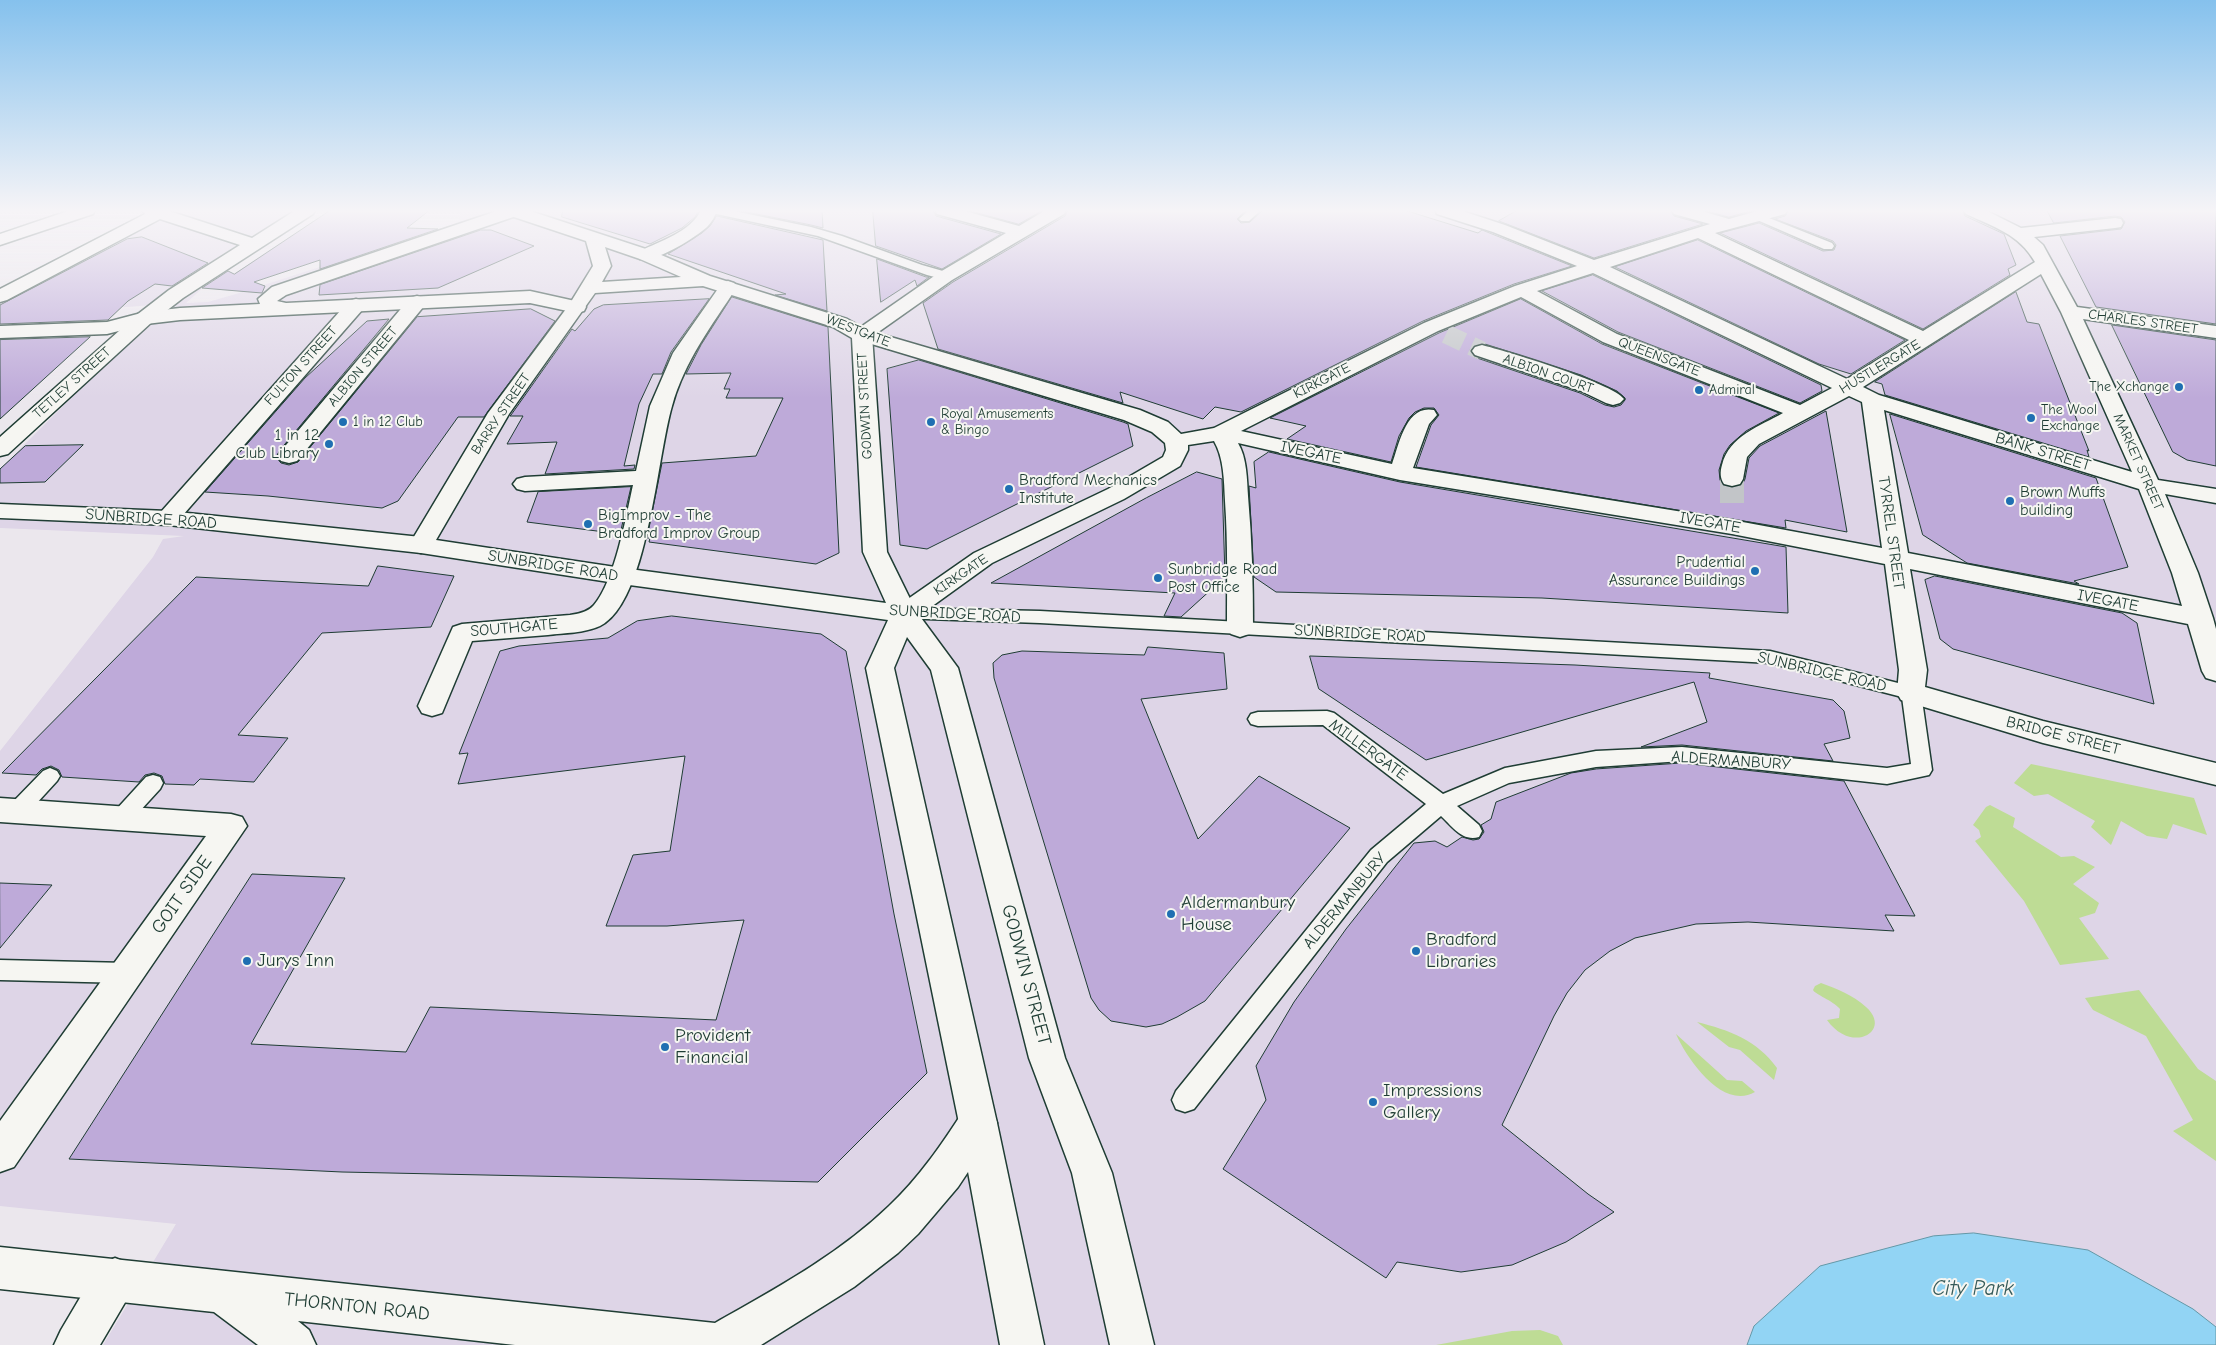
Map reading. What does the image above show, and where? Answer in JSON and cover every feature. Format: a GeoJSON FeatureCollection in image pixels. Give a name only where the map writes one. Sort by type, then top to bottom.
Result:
{"type":"FeatureCollection","features":[{"type":"Feature","properties":{"kind":"street"},"geometry":{"type":"LineString","coordinates":[[0,296],[43,273]]}},
{"type":"Feature","properties":{"kind":"street"},"geometry":{"type":"LineString","coordinates":[[145,318],[211,273]]}},
{"type":"Feature","properties":{"kind":"street"},"geometry":{"type":"LineString","coordinates":[[281,300],[351,273]]}},
{"type":"Feature","properties":{"kind":"street","name":"BARRY STREET"},"geometry":{"type":"LineString","coordinates":[[421,545],[499,413],[578,307],[598,273]]}},
{"type":"Feature","properties":{"kind":"street","name":"WESTGATE"},"geometry":{"type":"LineString","coordinates":[[687,273],[704,280],[840,322],[862,335],[1132,415],[1160,427],[1176,441]]}},
{"type":"Feature","properties":{"kind":"street","name":"GODWIN STREET"},"geometry":{"type":"LineString","coordinates":[[952,273],[862,335],[875,552],[904,614],[944,668],[1048,1058],[1092,1173],[1132,1345]]}},
{"type":"Feature","properties":{"kind":"street","name":"KIRKGATE"},"geometry":{"type":"LineString","coordinates":[[904,614],[983,558],[1116,494],[1172,462],[1177,450],[1176,441],[1220,434],[1522,290],[1574,273]]}},
{"type":"Feature","properties":{"kind":"street"},"geometry":{"type":"LineString","coordinates":[[1609,273],[1872,399]]}},
{"type":"Feature","properties":{"kind":"street"},"geometry":{"type":"LineString","coordinates":[[1784,273],[1925,340]]}},
{"type":"Feature","properties":{"kind":"street","name":"HUSTLERGATE"},"geometry":{"type":"LineString","coordinates":[[1732,479],[1732,465],[1739,450],[1751,439],[1848,388],[1999,291],[2031,273]]}},
{"type":"Feature","properties":{"kind":"street","name":"MARKET STREET"},"geometry":{"type":"LineString","coordinates":[[2050,273],[2149,485],[2186,573],[2216,671]]}},
{"type":"Feature","properties":{"kind":"street"},"geometry":{"type":"LineString","coordinates":[[589,288],[704,280]]}},
{"type":"Feature","properties":{"kind":"street"},"geometry":{"type":"LineString","coordinates":[[622,576],[635,532],[661,406],[682,353],[728,287]]}},
{"type":"Feature","properties":{"kind":"street","name":"QUEENSGATE"},"geometry":{"type":"LineString","coordinates":[[1522,290],[1610,338],[1801,413]]}},
{"type":"Feature","properties":{"kind":"street"},"geometry":{"type":"LineString","coordinates":[[0,332],[107,328],[145,318],[281,300],[356,305],[530,297],[578,307]]}},
{"type":"Feature","properties":{"kind":"street","name":"ALBION STREET"},"geometry":{"type":"LineString","coordinates":[[287,452],[417,302]]}},
{"type":"Feature","properties":{"kind":"street","name":"FULTON STREET"},"geometry":{"type":"LineString","coordinates":[[168,518],[234,451],[356,305]]}},
{"type":"Feature","properties":{"kind":"street"},"geometry":{"type":"LineString","coordinates":[[0,316],[126,311],[145,318]]}},
{"type":"Feature","properties":{"kind":"street","name":"CHARLES STREET"},"geometry":{"type":"LineString","coordinates":[[2070,312],[2216,332]]}},
{"type":"Feature","properties":{"kind":"street","name":"TETLEY STREET"},"geometry":{"type":"LineString","coordinates":[[0,449],[145,318]]}},
{"type":"Feature","properties":{"kind":"street","name":"ALBION COURT"},"geometry":{"type":"LineString","coordinates":[[1482,351],[1539,369],[1613,398]]}},
{"type":"Feature","properties":{"kind":"street","name":"BANK STREET"},"geometry":{"type":"LineString","coordinates":[[1872,399],[2149,485],[2216,496]]}},
{"type":"Feature","properties":{"kind":"street","name":"TYRREL STREET"},"geometry":{"type":"LineString","coordinates":[[1872,399],[1913,670],[1911,693]]}},
{"type":"Feature","properties":{"kind":"street"},"geometry":{"type":"LineString","coordinates":[[1400,472],[1419,422],[1426,415]]}},
{"type":"Feature","properties":{"kind":"street"},"geometry":{"type":"LineString","coordinates":[[1220,434],[1230,449],[1235,479],[1240,546],[1240,628]]}},
{"type":"Feature","properties":{"kind":"street","name":"IVEGATE"},"geometry":{"type":"LineString","coordinates":[[1220,434],[1400,472],[1732,518],[1895,560],[2200,618]]}},
{"type":"Feature","properties":{"kind":"street"},"geometry":{"type":"LineString","coordinates":[[525,484],[646,476]]}},
{"type":"Feature","properties":{"kind":"street","name":"SUNBRIDGE ROAD"},"geometry":{"type":"LineString","coordinates":[[0,510],[168,518],[421,545],[622,576],[904,614]]}},
{"type":"Feature","properties":{"kind":"street","name":"SOUTHGATE"},"geometry":{"type":"LineString","coordinates":[[432,706],[462,632],[570,624],[590,620],[604,611],[622,576]]}},
{"type":"Feature","properties":{"kind":"street"},"geometry":{"type":"LineString","coordinates":[[904,614],[880,668],[978,1123],[1022,1345]]}},
{"type":"Feature","properties":{"kind":"street","name":"BRIDGE STREET"},"geometry":{"type":"LineString","coordinates":[[1911,693],[2043,732],[2216,774]]}},
{"type":"Feature","properties":{"kind":"street","name":"GOIT SIDE"},"geometry":{"type":"LineString","coordinates":[[0,1153],[231,826],[8,811]]}},
{"type":"Feature","properties":{"kind":"street"},"geometry":{"type":"LineString","coordinates":[[719,1345],[804,1296],[858,1258],[904,1220],[952,1164],[978,1123]]}},
{"type":"Feature","properties":{"kind":"street","name":"THORNTON ROAD"},"geometry":{"type":"LineString","coordinates":[[0,1268],[714,1345]]}},
{"type":"Feature","properties":{"kind":"street"},"geometry":{"type":"LineString","coordinates":[[76,1345],[115,1279]]}},
{"type":"Feature","properties":{"kind":"street"},"geometry":{"type":"LineString","coordinates":[[222,1292],[294,1345]]}},
{"type":"Feature","properties":{"kind":"lane"},"geometry":{"type":"LineString","coordinates":[[930,273],[946,276]]}},
{"type":"Feature","properties":{"kind":"lane","name":"SUNBRIDGE ROAD"},"geometry":{"type":"LineString","coordinates":[[904,614],[1040,618],[1574,645],[1770,657],[1911,693]]}},
{"type":"Feature","properties":{"kind":"lane","name":"ALDERMANBURY"},"geometry":{"type":"LineString","coordinates":[[1184,1100],[1379,856],[1441,804],[1505,776],[1596,759],[1682,754],[1887,776],[1922,770],[1911,693]]}},
{"type":"Feature","properties":{"kind":"lane","name":"MILLERGATE"},"geometry":{"type":"LineString","coordinates":[[1258,719],[1327,718],[1441,804],[1471,831]]}},
{"type":"Feature","properties":{"kind":"lane"},"geometry":{"type":"LineString","coordinates":[[8,811],[50,776]]}},
{"type":"Feature","properties":{"kind":"lane"},"geometry":{"type":"LineString","coordinates":[[121,818],[153,783]]}},
{"type":"Feature","properties":{"kind":"lane"},"geometry":{"type":"LineString","coordinates":[[0,970],[127,973]]}},
{"type":"Feature","properties":{"kind":"shaded area"},"geometry":{"type":"Polygon","coordinates":[[[39,273],[220,273],[186,303],[208,302],[302,273],[2216,273],[2216,1345],[103,1345],[176,1224],[0,1206],[0,751],[153,557],[163,539],[184,536],[0,528],[0,469],[141,328],[168,304],[0,311],[0,293],[39,273]]]}},
{"type":"Feature","properties":{"kind":"green space"},"geometry":{"type":"Polygon","coordinates":[[[2031,764],[2194,798],[2207,835],[2173,824],[2167,839],[2147,836],[2121,821],[2111,845],[2091,827],[2095,821],[2048,794],[2034,796],[2014,783],[2031,764]]]}},
{"type":"Feature","properties":{"kind":"green space"},"geometry":{"type":"Polygon","coordinates":[[[1990,805],[2015,818],[2013,827],[2061,857],[2074,856],[2095,867],[2073,884],[2099,903],[2095,913],[2079,918],[2109,959],[2060,965],[2024,901],[1975,841],[1981,837],[1979,830],[1973,825],[1986,807],[1990,805]]]}},
{"type":"Feature","properties":{"kind":"green space"},"geometry":{"type":"Polygon","coordinates":[[[1821,983],[1839,990],[1866,1007],[1873,1016],[1875,1024],[1872,1031],[1866,1036],[1857,1038],[1847,1036],[1837,1030],[1827,1020],[1839,1018],[1840,1009],[1813,990],[1815,986],[1821,983]]]}},
{"type":"Feature","properties":{"kind":"green space"},"geometry":{"type":"Polygon","coordinates":[[[2139,990],[2198,1069],[2216,1081],[2216,1161],[2173,1131],[2193,1120],[2146,1036],[2093,1010],[2085,998],[2139,990]]]}},
{"type":"Feature","properties":{"kind":"green space"},"geometry":{"type":"Polygon","coordinates":[[[1697,1022],[1731,1033],[1761,1050],[1777,1068],[1774,1080],[1740,1050],[1729,1047],[1697,1022]]]}},
{"type":"Feature","properties":{"kind":"green space"},"geometry":{"type":"Polygon","coordinates":[[[1676,1034],[1727,1080],[1742,1081],[1755,1092],[1743,1096],[1719,1089],[1697,1068],[1676,1034]]]}},
{"type":"Feature","properties":{"kind":"green space"},"geometry":{"type":"Polygon","coordinates":[[[1540,1330],[1558,1336],[1563,1345],[1436,1345],[1512,1331],[1540,1330]]]}},
{"type":"Feature","properties":{"kind":"water","name":"City Park"},"geometry":{"type":"Polygon","coordinates":[[[1974,1233],[2088,1250],[2193,1309],[2216,1327],[2216,1345],[1747,1345],[1754,1326],[1820,1266],[1933,1236],[1974,1233]]]}},
{"type":"Feature","properties":{"kind":"building"},"geometry":{"type":"Polygon","coordinates":[[[62,273],[193,273],[172,286],[155,284],[128,301],[108,320],[0,324],[0,305],[62,273]]]}},
{"type":"Feature","properties":{"kind":"building"},"geometry":{"type":"Polygon","coordinates":[[[225,273],[282,273],[254,282],[265,286],[262,293],[202,288],[225,273]]]}},
{"type":"Feature","properties":{"kind":"building"},"geometry":{"type":"Polygon","coordinates":[[[356,273],[473,273],[438,288],[319,295],[320,285],[356,273]]]}},
{"type":"Feature","properties":{"kind":"building"},"geometry":{"type":"Polygon","coordinates":[[[723,273],[825,273],[827,311],[775,295],[786,294],[723,273]]]}},
{"type":"Feature","properties":{"kind":"building"},"geometry":{"type":"Polygon","coordinates":[[[878,273],[914,273],[929,277],[917,286],[915,280],[881,302],[878,273]]]}},
{"type":"Feature","properties":{"kind":"building"},"geometry":{"type":"Polygon","coordinates":[[[969,273],[1550,273],[1514,284],[1423,321],[1241,412],[1215,407],[1203,419],[1120,392],[1123,403],[938,349],[923,303],[969,273]]]}},
{"type":"Feature","properties":{"kind":"building"},"geometry":{"type":"Polygon","coordinates":[[[1627,273],[1766,273],[1905,340],[1851,374],[1819,364],[1627,273]]]}},
{"type":"Feature","properties":{"kind":"building"},"geometry":{"type":"Polygon","coordinates":[[[1804,273],[2009,273],[2010,275],[1923,329],[1804,273]]]}},
{"type":"Feature","properties":{"kind":"building"},"geometry":{"type":"Polygon","coordinates":[[[2079,273],[2216,273],[2216,324],[2096,307],[2079,273]]]}},
{"type":"Feature","properties":{"kind":"building"},"geometry":{"type":"Polygon","coordinates":[[[1593,275],[1821,385],[1822,391],[1800,403],[1618,332],[1542,291],[1593,275]]]}},
{"type":"Feature","properties":{"kind":"building","name":"The Wool Exchange"},"geometry":{"type":"Polygon","coordinates":[[[2016,292],[2027,322],[2039,324],[2089,451],[2087,450],[2089,457],[1885,395],[1882,384],[1875,382],[2016,292]]]}},
{"type":"Feature","properties":{"kind":"building"},"geometry":{"type":"Polygon","coordinates":[[[732,297],[828,327],[839,553],[816,564],[649,542],[650,538],[647,538],[662,463],[756,456],[783,398],[726,398],[730,389],[724,389],[731,373],[686,374],[701,345],[732,297]]]}},
{"type":"Feature","properties":{"kind":"building"},"geometry":{"type":"Polygon","coordinates":[[[709,299],[671,352],[662,374],[653,374],[639,404],[624,466],[635,465],[634,469],[545,474],[557,442],[507,444],[523,416],[510,416],[572,329],[575,331],[594,309],[603,305],[709,299]]]}},
{"type":"Feature","properties":{"kind":"building"},"geometry":{"type":"Polygon","coordinates":[[[1521,299],[1602,344],[1779,413],[1746,431],[1730,445],[1724,454],[1719,470],[1720,480],[1724,486],[1732,488],[1742,485],[1749,458],[1760,446],[1826,411],[1847,532],[1785,520],[1786,528],[1416,467],[1431,425],[1439,415],[1434,408],[1424,408],[1415,412],[1409,418],[1399,436],[1391,462],[1287,439],[1306,426],[1270,418],[1439,333],[1521,299]],[[1482,343],[1474,345],[1470,350],[1474,357],[1580,393],[1605,405],[1614,407],[1621,405],[1625,400],[1617,391],[1581,375],[1482,343]]]}},
{"type":"Feature","properties":{"kind":"building"},"geometry":{"type":"Polygon","coordinates":[[[531,309],[555,321],[484,417],[458,417],[398,501],[382,508],[268,496],[205,492],[305,378],[367,321],[389,319],[280,450],[276,457],[281,463],[289,465],[298,462],[417,317],[531,309]]]}},
{"type":"Feature","properties":{"kind":"building","name":"The Xchange"},"geometry":{"type":"Polygon","coordinates":[[[2112,325],[2216,340],[2216,466],[2187,460],[2173,452],[2112,325]]]}},
{"type":"Feature","properties":{"kind":"building"},"geometry":{"type":"Polygon","coordinates":[[[90,337],[0,419],[0,340],[90,337]]]}},
{"type":"Feature","properties":{"kind":"building"},"geometry":{"type":"Polygon","coordinates":[[[919,360],[1128,424],[1133,446],[927,549],[900,545],[887,369],[919,360]]]}},
{"type":"Feature","properties":{"kind":"building","name":"Brown Muffs building"},"geometry":{"type":"Polygon","coordinates":[[[1890,414],[2096,478],[2128,567],[2074,581],[2079,584],[1967,563],[1923,535],[1890,414]]]}},
{"type":"Feature","properties":{"kind":"building"},"geometry":{"type":"Polygon","coordinates":[[[83,445],[45,482],[0,483],[0,469],[25,446],[83,445]]]}},
{"type":"Feature","properties":{"kind":"building"},"geometry":{"type":"Polygon","coordinates":[[[1269,452],[1400,482],[1786,547],[1788,613],[1542,598],[1276,592],[1254,577],[1249,486],[1256,488],[1254,462],[1269,452]]]}},
{"type":"Feature","properties":{"kind":"building"},"geometry":{"type":"Polygon","coordinates":[[[1197,472],[1222,479],[1225,577],[1181,617],[1164,616],[1175,593],[991,583],[1146,498],[1197,472]]]}},
{"type":"Feature","properties":{"kind":"building"},"geometry":{"type":"Polygon","coordinates":[[[631,487],[620,534],[527,522],[538,492],[631,487]]]}},
{"type":"Feature","properties":{"kind":"building"},"geometry":{"type":"Polygon","coordinates":[[[378,566],[454,576],[431,627],[322,633],[238,735],[288,738],[254,782],[200,779],[194,785],[165,784],[162,776],[154,773],[145,775],[139,782],[62,777],[59,770],[51,766],[42,769],[36,775],[2,773],[196,577],[368,586],[378,566]]]}},
{"type":"Feature","properties":{"kind":"building"},"geometry":{"type":"Polygon","coordinates":[[[1935,576],[2122,613],[2137,623],[2154,704],[1953,649],[1940,639],[1925,580],[1935,576]]]}},
{"type":"Feature","properties":{"kind":"building"},"geometry":{"type":"Polygon","coordinates":[[[672,616],[821,634],[846,651],[894,914],[927,1073],[818,1182],[342,1172],[69,1159],[252,874],[345,878],[251,1044],[406,1052],[430,1007],[716,1020],[744,920],[667,926],[606,926],[633,855],[670,851],[685,756],[458,784],[468,753],[459,754],[500,651],[519,646],[608,638],[637,621],[672,616]]]}},
{"type":"Feature","properties":{"kind":"building","name":"Aldermanbury House"},"geometry":{"type":"Polygon","coordinates":[[[1148,647],[1224,653],[1227,689],[1141,699],[1198,839],[1259,776],[1350,828],[1205,1001],[1162,1024],[1146,1027],[1111,1021],[1099,1010],[1091,998],[994,678],[993,663],[1002,655],[1022,651],[1144,655],[1148,647]]]}},
{"type":"Feature","properties":{"kind":"building"},"geometry":{"type":"Polygon","coordinates":[[[1310,656],[1575,665],[1710,673],[1709,678],[1833,700],[1844,711],[1850,738],[1824,744],[1833,761],[1682,745],[1641,747],[1707,722],[1694,682],[1426,760],[1319,689],[1310,656]]]}},
{"type":"Feature","properties":{"kind":"building"},"geometry":{"type":"Polygon","coordinates":[[[1682,763],[1844,781],[1915,916],[1885,915],[1894,931],[1748,922],[1696,924],[1635,938],[1610,951],[1585,970],[1567,993],[1554,1016],[1502,1125],[1588,1194],[1614,1212],[1566,1242],[1512,1265],[1461,1272],[1397,1262],[1386,1278],[1223,1169],[1266,1100],[1256,1066],[1294,1002],[1346,929],[1414,843],[1435,841],[1447,847],[1462,837],[1473,840],[1479,839],[1484,832],[1481,825],[1491,819],[1496,802],[1571,773],[1596,769],[1682,763]]]}},
{"type":"Feature","properties":{"kind":"building"},"geometry":{"type":"Polygon","coordinates":[[[0,883],[52,885],[0,948],[0,883]]]}},
{"type":"Feature","properties":{"kind":"tunnel"},"geometry":{"type":"LineString","coordinates":[[1446,334],[1482,351]]}},
{"type":"Feature","properties":{"kind":"tunnel"},"geometry":{"type":"LineString","coordinates":[[1732,479],[1732,510]]}},
{"type":"Feature","properties":{"kind":"place","name":"The Xchange"},"geometry":{"type":"Point","coordinates":[2179,387]}},
{"type":"Feature","properties":{"kind":"place","name":"Admiral"},"geometry":{"type":"Point","coordinates":[1699,390]}},
{"type":"Feature","properties":{"kind":"place","name":"The Wool Exchange"},"geometry":{"type":"Point","coordinates":[2031,418]}},
{"type":"Feature","properties":{"kind":"place","name":"1 in 12 Club"},"geometry":{"type":"Point","coordinates":[343,422]}},
{"type":"Feature","properties":{"kind":"place","name":"Royal Amusements & Bingo"},"geometry":{"type":"Point","coordinates":[931,422]}},
{"type":"Feature","properties":{"kind":"place","name":"1 in 12 Club Library"},"geometry":{"type":"Point","coordinates":[329,444]}},
{"type":"Feature","properties":{"kind":"place","name":"Bradford Mechanics Institute"},"geometry":{"type":"Point","coordinates":[1009,489]}},
{"type":"Feature","properties":{"kind":"place","name":"Brown Muffs building"},"geometry":{"type":"Point","coordinates":[2010,501]}},
{"type":"Feature","properties":{"kind":"place","name":"BigImprov - The Bradford Improv Group"},"geometry":{"type":"Point","coordinates":[588,524]}},
{"type":"Feature","properties":{"kind":"place","name":"Prudential Assurance Buildings"},"geometry":{"type":"Point","coordinates":[1755,571]}},
{"type":"Feature","properties":{"kind":"place","name":"Sunbridge Road Post Office"},"geometry":{"type":"Point","coordinates":[1158,578]}},
{"type":"Feature","properties":{"kind":"place","name":"Aldermanbury House"},"geometry":{"type":"Point","coordinates":[1171,914]}},
{"type":"Feature","properties":{"kind":"place","name":"Bradford Libraries"},"geometry":{"type":"Point","coordinates":[1416,951]}},
{"type":"Feature","properties":{"kind":"place","name":"Jurys Inn"},"geometry":{"type":"Point","coordinates":[247,961]}},
{"type":"Feature","properties":{"kind":"place","name":"Provident Financial"},"geometry":{"type":"Point","coordinates":[665,1047]}},
{"type":"Feature","properties":{"kind":"place","name":"Impressions Gallery"},"geometry":{"type":"Point","coordinates":[1373,1102]}}]}
